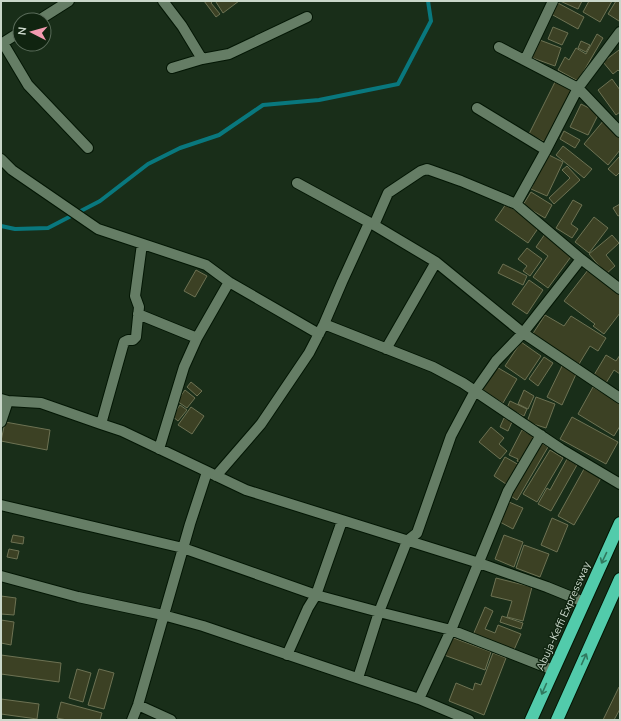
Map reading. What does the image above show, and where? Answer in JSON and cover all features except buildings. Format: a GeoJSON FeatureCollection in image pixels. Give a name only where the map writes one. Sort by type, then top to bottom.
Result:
{"type":"FeatureCollection","features":[{"type":"Feature","properties":{"kind":"highway","name":"Abuja-Keffi Expressway"},"geometry":{"type":"LineString","coordinates":[[531,720],[620,523]]}},
{"type":"Feature","properties":{"kind":"highway"},"geometry":{"type":"LineString","coordinates":[[557,720],[620,579]]}},
{"type":"Feature","properties":{"kind":"street"},"geometry":{"type":"LineString","coordinates":[[52,12],[69,1]]}},
{"type":"Feature","properties":{"kind":"street"},"geometry":{"type":"LineString","coordinates":[[163,1],[182,26],[202,59]]}},
{"type":"Feature","properties":{"kind":"street"},"geometry":{"type":"LineString","coordinates":[[525,60],[553,1]]}},
{"type":"Feature","properties":{"kind":"street"},"geometry":{"type":"LineString","coordinates":[[172,68],[202,59],[229,54],[307,17]]}},
{"type":"Feature","properties":{"kind":"street"},"geometry":{"type":"LineString","coordinates":[[516,204],[578,88],[620,32]]}},
{"type":"Feature","properties":{"kind":"street"},"geometry":{"type":"LineString","coordinates":[[12,37],[2,43],[28,85],[88,148]]}},
{"type":"Feature","properties":{"kind":"street"},"geometry":{"type":"LineString","coordinates":[[499,47],[578,88],[620,132]]}},
{"type":"Feature","properties":{"kind":"street"},"geometry":{"type":"LineString","coordinates":[[477,108],[546,150]]}},
{"type":"Feature","properties":{"kind":"street"},"geometry":{"type":"LineString","coordinates":[[1,159],[12,170],[98,229],[206,265],[229,282],[319,334]]}},
{"type":"Feature","properties":{"kind":"street"},"geometry":{"type":"LineString","coordinates":[[132,720],[138,705],[183,548],[212,474],[261,424],[308,353],[324,324],[342,282],[371,224],[388,193],[421,170],[427,169],[461,181],[516,204],[581,259],[620,289]]}},
{"type":"Feature","properties":{"kind":"street"},"geometry":{"type":"LineString","coordinates":[[297,183],[436,262],[523,333],[620,398]]}},
{"type":"Feature","properties":{"kind":"street"},"geometry":{"type":"LineString","coordinates":[[101,424],[124,342],[133,340],[136,337],[138,304],[135,296],[142,244]]}},
{"type":"Feature","properties":{"kind":"street"},"geometry":{"type":"LineString","coordinates":[[358,678],[379,612],[408,541],[417,533],[451,436],[475,391],[496,360],[523,333],[581,259]]}},
{"type":"Feature","properties":{"kind":"street"},"geometry":{"type":"LineString","coordinates":[[386,349],[436,262]]}},
{"type":"Feature","properties":{"kind":"street"},"geometry":{"type":"LineString","coordinates":[[159,449],[184,367],[197,338],[229,282]]}},
{"type":"Feature","properties":{"kind":"street"},"geometry":{"type":"LineString","coordinates":[[138,314],[197,338]]}},
{"type":"Feature","properties":{"kind":"street"},"geometry":{"type":"LineString","coordinates":[[324,324],[432,367],[475,391],[561,449],[620,484]]}},
{"type":"Feature","properties":{"kind":"street"},"geometry":{"type":"LineString","coordinates":[[1,422],[5,400],[42,403],[122,431],[246,490],[479,563],[584,602]]}},
{"type":"Feature","properties":{"kind":"street"},"geometry":{"type":"LineString","coordinates":[[419,699],[451,630],[508,491],[541,435]]}},
{"type":"Feature","properties":{"kind":"street"},"geometry":{"type":"LineString","coordinates":[[1,505],[183,548],[316,594],[451,630],[553,670]]}},
{"type":"Feature","properties":{"kind":"street"},"geometry":{"type":"LineString","coordinates":[[287,655],[308,608],[316,594],[342,521]]}},
{"type":"Feature","properties":{"kind":"street"},"geometry":{"type":"LineString","coordinates":[[1,576],[78,597],[164,615],[203,626],[419,699],[469,720]]}},
{"type":"Feature","properties":{"kind":"street"},"geometry":{"type":"LineString","coordinates":[[138,705],[171,720]]}},
{"type":"Feature","properties":{"kind":"waterway"},"geometry":{"type":"LineString","coordinates":[[1,226],[15,229],[48,228],[100,201],[148,164],[180,148],[219,135],[263,105],[319,100],[398,84],[431,21],[428,1]]}}]}
